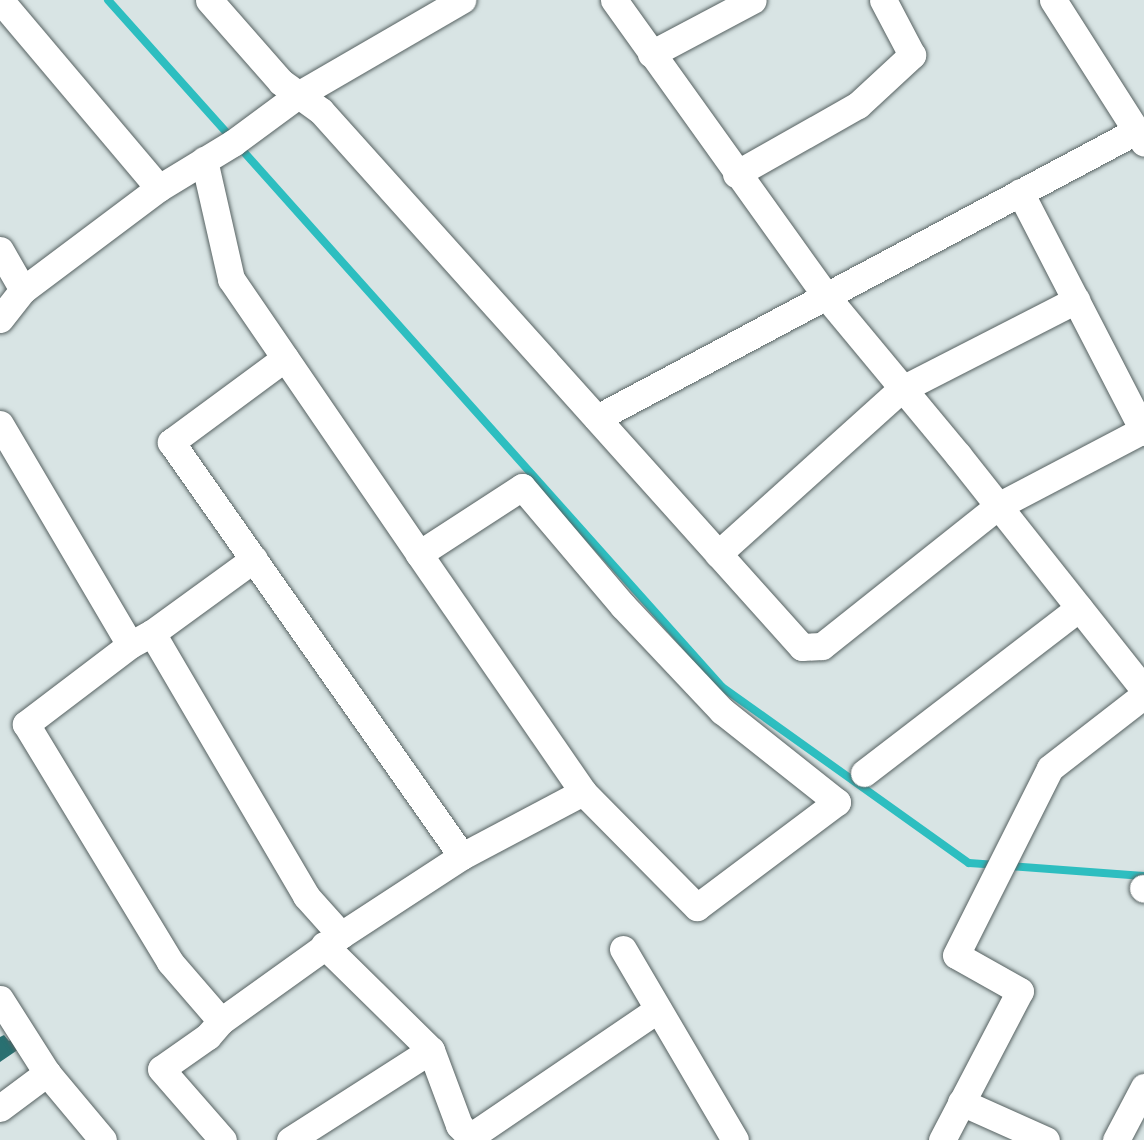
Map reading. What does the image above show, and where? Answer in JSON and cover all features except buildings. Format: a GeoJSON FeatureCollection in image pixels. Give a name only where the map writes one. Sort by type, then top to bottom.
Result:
{"type":"FeatureCollection","features":[{"type":"Feature","properties":{"kind":"street"},"geometry":{"type":"LineString","coordinates":[[0,0],[159,188]]}},
{"type":"Feature","properties":{"kind":"street"},"geometry":{"type":"LineString","coordinates":[[209,0],[281,82],[321,111],[802,647],[822,646],[998,506],[1144,431],[1020,192]]}},
{"type":"Feature","properties":{"kind":"street"},"geometry":{"type":"LineString","coordinates":[[0,319],[23,290],[159,188],[204,160],[427,8],[462,0]]}},
{"type":"Feature","properties":{"kind":"street"},"geometry":{"type":"LineString","coordinates":[[614,0],[736,174],[826,296],[900,390],[998,506],[1144,690]]}},
{"type":"Feature","properties":{"kind":"street"},"geometry":{"type":"LineString","coordinates":[[651,54],[753,0]]}},
{"type":"Feature","properties":{"kind":"street"},"geometry":{"type":"LineString","coordinates":[[736,174],[858,105],[912,55],[883,0]]}},
{"type":"Feature","properties":{"kind":"street"},"geometry":{"type":"LineString","coordinates":[[597,418],[1020,192],[1140,137],[1053,0]]}},
{"type":"Feature","properties":{"kind":"street"},"geometry":{"type":"LineString","coordinates":[[204,160],[231,279],[419,554],[583,792],[697,907],[837,802],[722,711],[623,606],[522,487],[419,554]]}},
{"type":"Feature","properties":{"kind":"street"},"geometry":{"type":"LineString","coordinates":[[0,250],[23,290]]}},
{"type":"Feature","properties":{"kind":"street"},"geometry":{"type":"LineString","coordinates":[[718,554],[900,390],[1076,300]]}},
{"type":"Feature","properties":{"kind":"street"},"geometry":{"type":"LineString","coordinates":[[285,358],[171,442],[462,856]]}},
{"type":"Feature","properties":{"kind":"street"},"geometry":{"type":"LineString","coordinates":[[0,424],[141,639],[332,940],[431,1050],[459,1125],[471,1138],[658,1009]]}},
{"type":"Feature","properties":{"kind":"street"},"geometry":{"type":"LineString","coordinates":[[221,1021],[170,962],[26,724],[254,559]]}},
{"type":"Feature","properties":{"kind":"street"},"geometry":{"type":"LineString","coordinates":[[864,773],[1079,608]]}},
{"type":"Feature","properties":{"kind":"street"},"geometry":{"type":"LineString","coordinates":[[942,1140],[1020,991],[956,955],[1050,768],[1144,695]]}},
{"type":"Feature","properties":{"kind":"street"},"geometry":{"type":"LineString","coordinates":[[223,1140],[161,1069],[208,1036],[221,1021],[332,940],[462,856],[583,792]]}},
{"type":"Feature","properties":{"kind":"street"},"geometry":{"type":"LineString","coordinates":[[623,949],[728,1137]]}},
{"type":"Feature","properties":{"kind":"street"},"geometry":{"type":"LineString","coordinates":[[4,1014],[47,1073],[103,1140]]}},
{"type":"Feature","properties":{"kind":"street"},"geometry":{"type":"LineString","coordinates":[[290,1140],[431,1050]]}},
{"type":"Feature","properties":{"kind":"street"},"geometry":{"type":"LineString","coordinates":[[0,1108],[47,1073]]}},
{"type":"Feature","properties":{"kind":"street"},"geometry":{"type":"LineString","coordinates":[[1116,1140],[1144,1087]]}},
{"type":"Feature","properties":{"kind":"street"},"geometry":{"type":"LineString","coordinates":[[961,1102],[1046,1140]]}},
{"type":"Feature","properties":{"kind":"waterway"},"geometry":{"type":"LineString","coordinates":[[108,0],[722,687],[969,863],[996,865]]}},
{"type":"Feature","properties":{"kind":"waterway"},"geometry":{"type":"LineString","coordinates":[[1008,866],[1144,876]]}}]}
